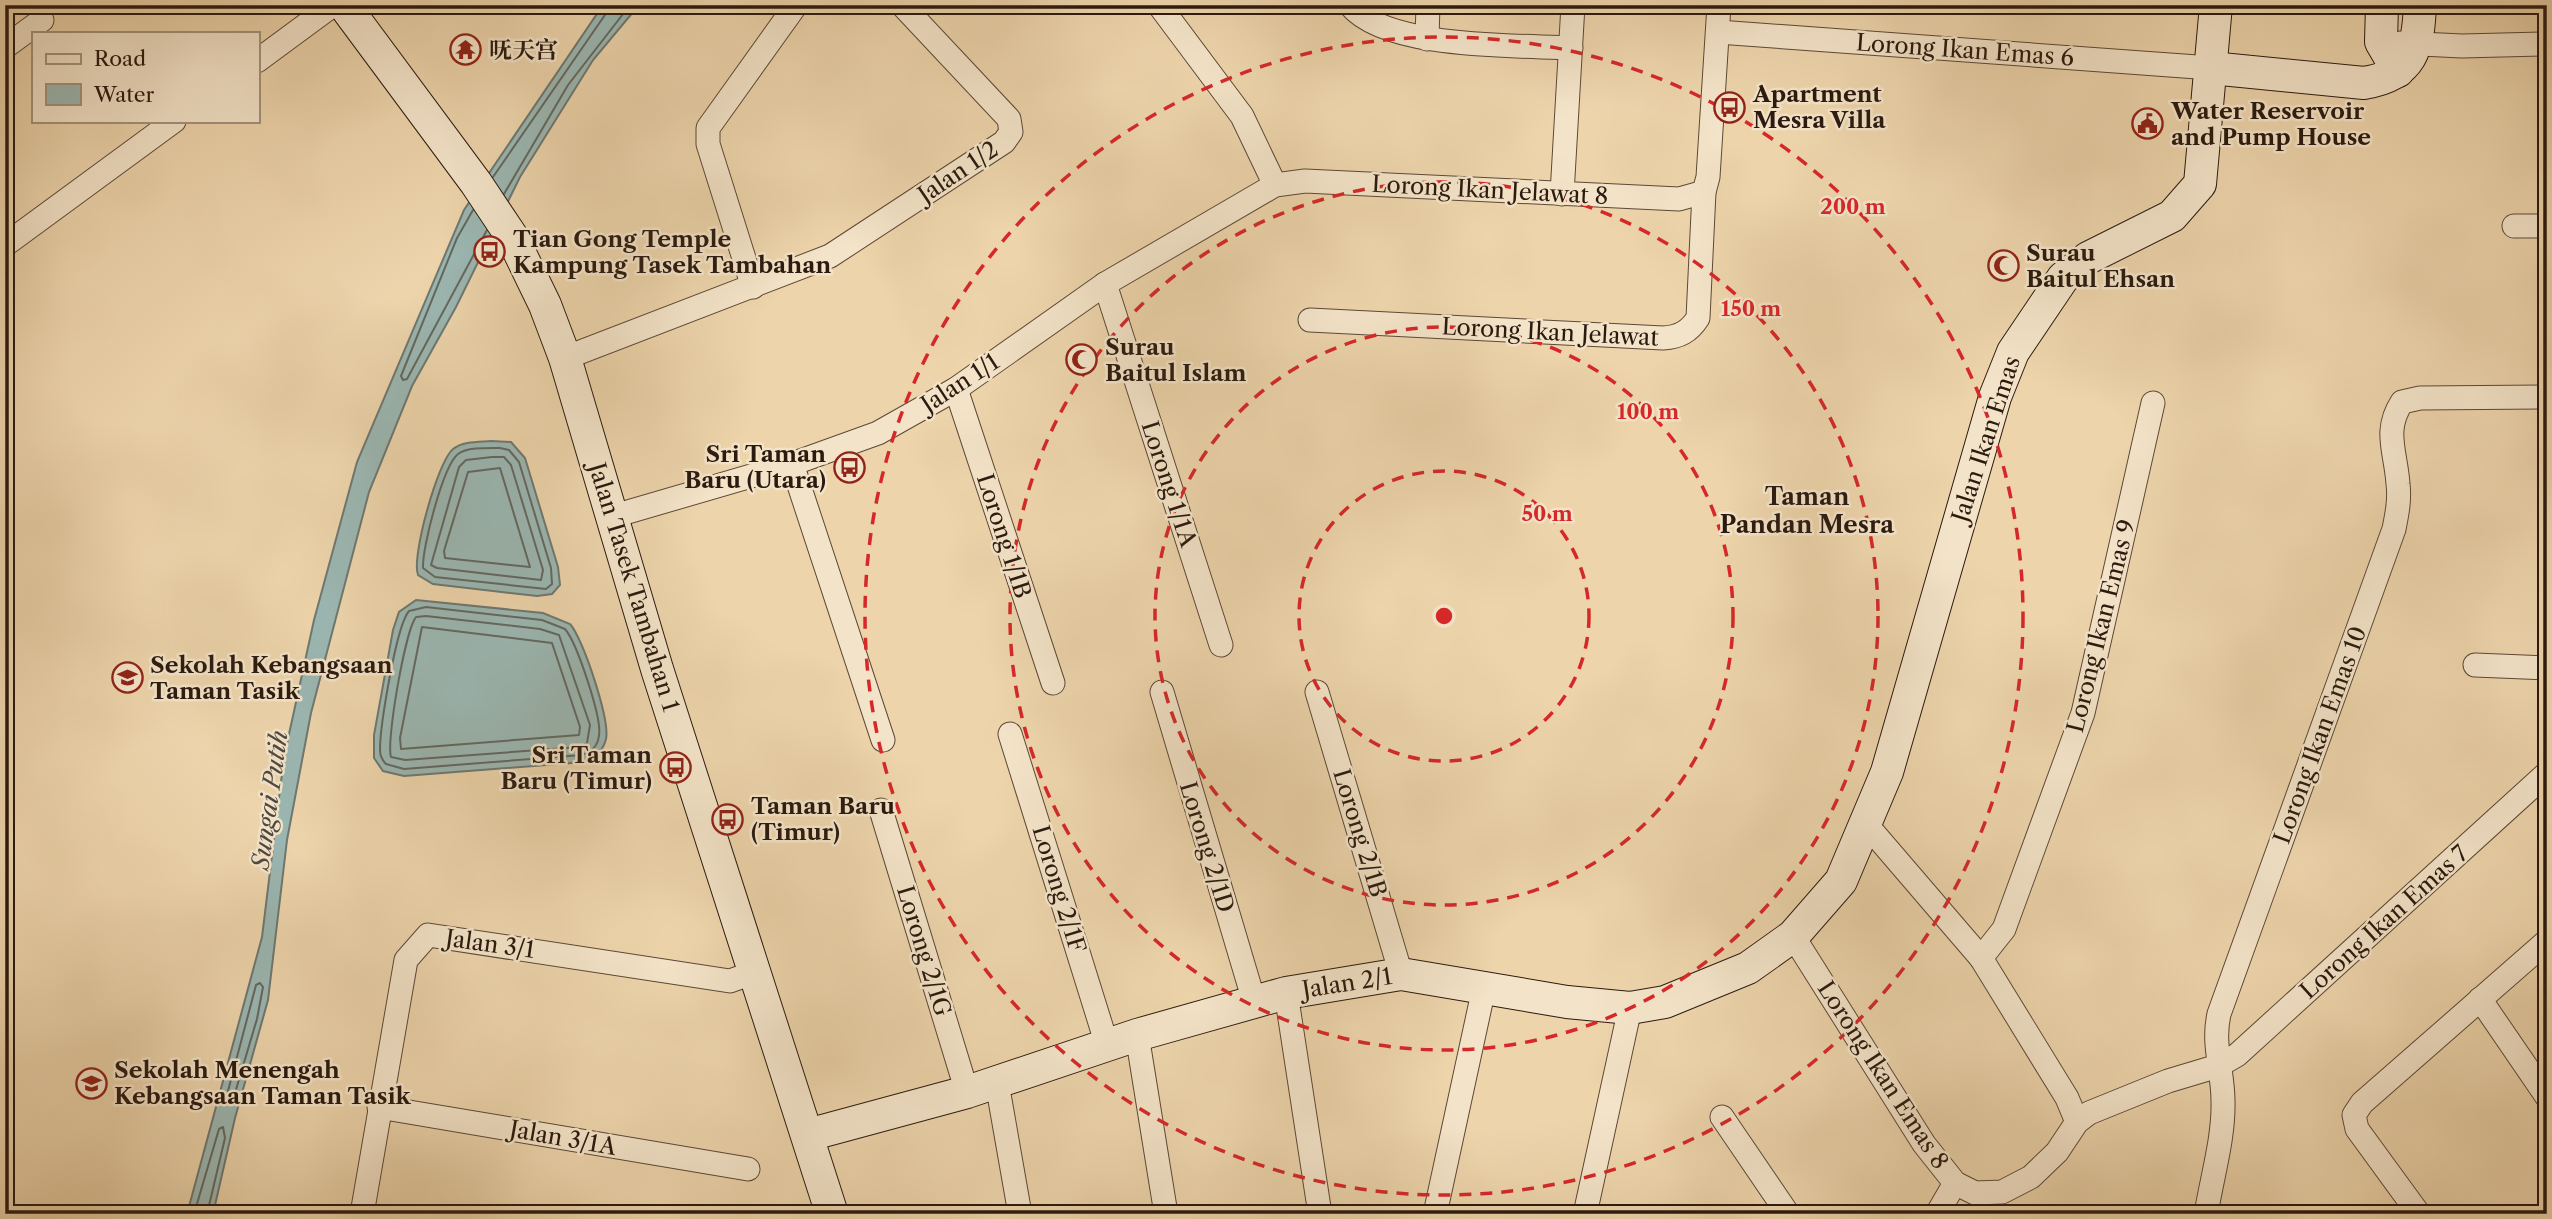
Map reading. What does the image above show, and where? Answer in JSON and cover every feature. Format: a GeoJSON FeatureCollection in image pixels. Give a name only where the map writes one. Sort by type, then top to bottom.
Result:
{"type":"FeatureCollection","features":[{"type":"Feature","properties":{"kind":"street"},"geometry":{"type":"LineString","coordinates":[[259,60],[333,5]]}},
{"type":"Feature","properties":{"kind":"street","name":"Jalan Tasek Tambahan 1"},"geometry":{"type":"LineString","coordinates":[[344,5],[476,183],[512,237],[545,305],[565,358],[614,516],[657,669],[832,1214]]}},
{"type":"Feature","properties":{"kind":"street"},"geometry":{"type":"LineString","coordinates":[[753,287],[708,144],[708,128],[796,5]]}},
{"type":"Feature","properties":{"kind":"street","name":"Jalan 1/2"},"geometry":{"type":"LineString","coordinates":[[565,358],[830,256],[1004,142],[1011,132],[1009,119],[902,5]]}},
{"type":"Feature","properties":{"kind":"street"},"geometry":{"type":"LineString","coordinates":[[1159,5],[1242,116],[1275,185]]}},
{"type":"Feature","properties":{"kind":"street"},"geometry":{"type":"LineString","coordinates":[[1350,5],[1375,24],[1398,34],[1571,48]]}},
{"type":"Feature","properties":{"kind":"street"},"geometry":{"type":"LineString","coordinates":[[1427,38],[1428,5]]}},
{"type":"Feature","properties":{"kind":"street"},"geometry":{"type":"LineString","coordinates":[[1562,194],[1573,5]]}},
{"type":"Feature","properties":{"kind":"street","name":"Lorong Ikan Jelawat"},"geometry":{"type":"LineString","coordinates":[[1310,320],[1564,335],[1674,338],[1692,328],[1698,318],[1703,192],[1708,177],[1719,5]]}},
{"type":"Feature","properties":{"kind":"street","name":"Jalan Ikan Emas"},"geometry":{"type":"LineString","coordinates":[[1866,824],[1887,772],[1995,397],[2013,352],[2034,317],[2063,278],[2088,258],[2172,216],[2200,184],[2216,5]]}},
{"type":"Feature","properties":{"kind":"street"},"geometry":{"type":"LineString","coordinates":[[2382,5],[2381,42],[2398,71]]}},
{"type":"Feature","properties":{"kind":"street"},"geometry":{"type":"LineString","coordinates":[[2211,68],[2364,83],[2381,80],[2398,71],[2418,44],[2420,5]]}},
{"type":"Feature","properties":{"kind":"street"},"geometry":{"type":"LineString","coordinates":[[5,47],[42,20]]}},
{"type":"Feature","properties":{"kind":"street","name":"Lorong Ikan Emas 6"},"geometry":{"type":"LineString","coordinates":[[1718,32],[2211,68]]}},
{"type":"Feature","properties":{"kind":"street"},"geometry":{"type":"LineString","coordinates":[[2381,42],[2547,44],[2547,34]]}},
{"type":"Feature","properties":{"kind":"street"},"geometry":{"type":"LineString","coordinates":[[5,245],[173,122]]}},
{"type":"Feature","properties":{"kind":"street","name":"Lorong Ikan Jelawat 8"},"geometry":{"type":"LineString","coordinates":[[1275,185],[1304,181],[1679,199],[1703,192]]}},
{"type":"Feature","properties":{"kind":"street","name":"Jalan 1/1"},"geometry":{"type":"LineString","coordinates":[[614,516],[792,464],[878,433],[956,389],[1105,284],[1275,185]]}},
{"type":"Feature","properties":{"kind":"street"},"geometry":{"type":"LineString","coordinates":[[2514,226],[2547,226]]}},
{"type":"Feature","properties":{"kind":"street","name":"Lorong 1/1A"},"geometry":{"type":"LineString","coordinates":[[1105,284],[1221,645]]}},
{"type":"Feature","properties":{"kind":"street","name":"Lorong 1/1B"},"geometry":{"type":"LineString","coordinates":[[956,389],[1053,683]]}},
{"type":"Feature","properties":{"kind":"street","name":"Lorong Ikan Emas 10"},"geometry":{"type":"LineString","coordinates":[[2206,1214],[2222,1116],[2215,1032],[2219,1014],[2394,529],[2399,485],[2391,437],[2392,418],[2402,402],[2420,398],[2547,397]]}},
{"type":"Feature","properties":{"kind":"street","name":"Lorong Ikan Emas 9"},"geometry":{"type":"LineString","coordinates":[[1981,958],[2004,929],[2083,713],[2153,403]]}},
{"type":"Feature","properties":{"kind":"street"},"geometry":{"type":"LineString","coordinates":[[792,464],[883,740]]}},
{"type":"Feature","properties":{"kind":"street"},"geometry":{"type":"LineString","coordinates":[[2475,665],[2547,668]]}},
{"type":"Feature","properties":{"kind":"street","name":"Lorong 2/1D"},"geometry":{"type":"LineString","coordinates":[[1162,692],[1254,1002]]}},
{"type":"Feature","properties":{"kind":"street","name":"Lorong 2/1B"},"geometry":{"type":"LineString","coordinates":[[1317,692],[1401,974]]}},
{"type":"Feature","properties":{"kind":"street","name":"Lorong 2/1F"},"geometry":{"type":"LineString","coordinates":[[1010,734],[1107,1045]]}},
{"type":"Feature","properties":{"kind":"street","name":"Lorong Ikan Emas 7"},"geometry":{"type":"LineString","coordinates":[[2077,1122],[2110,1103],[2218,1066],[2253,1042],[2547,773]]}},
{"type":"Feature","properties":{"kind":"street","name":"Lorong 2/1G"},"geometry":{"type":"LineString","coordinates":[[881,810],[982,1088],[1020,1214]]}},
{"type":"Feature","properties":{"kind":"street"},"geometry":{"type":"LineString","coordinates":[[1866,824],[1981,958],[2067,1098],[2077,1122],[2057,1152],[2018,1186],[1989,1194],[1975,1193],[1955,1183]]}},
{"type":"Feature","properties":{"kind":"street","name":"Jalan 2/1"},"geometry":{"type":"LineString","coordinates":[[808,1135],[982,1088],[1137,1035],[1286,993],[1401,974],[1567,1002],[1630,1008],[1665,1002],[1748,968],[1793,936],[1841,881],[1866,824]]}},
{"type":"Feature","properties":{"kind":"street","name":"Jalan 3/1"},"geometry":{"type":"LineString","coordinates":[[362,1214],[406,960],[428,935],[730,981],[755,972]]}},
{"type":"Feature","properties":{"kind":"street","name":"Lorong Ikan Emas 8"},"geometry":{"type":"LineString","coordinates":[[1793,936],[1924,1144],[1955,1183],[1937,1214]]}},
{"type":"Feature","properties":{"kind":"street"},"geometry":{"type":"LineString","coordinates":[[2419,1214],[2357,1129],[2354,1115],[2362,1103],[2547,941]]}},
{"type":"Feature","properties":{"kind":"street"},"geometry":{"type":"LineString","coordinates":[[1435,1214],[1484,988]]}},
{"type":"Feature","properties":{"kind":"street"},"geometry":{"type":"LineString","coordinates":[[1286,993],[1320,1214]]}},
{"type":"Feature","properties":{"kind":"street"},"geometry":{"type":"LineString","coordinates":[[2480,999],[2547,1097]]}},
{"type":"Feature","properties":{"kind":"street"},"geometry":{"type":"LineString","coordinates":[[1585,1214],[1630,1008]]}},
{"type":"Feature","properties":{"kind":"street"},"geometry":{"type":"LineString","coordinates":[[1137,1035],[1166,1214]]}},
{"type":"Feature","properties":{"kind":"street","name":"Jalan 3/1A"},"geometry":{"type":"LineString","coordinates":[[379,1107],[748,1169]]}},
{"type":"Feature","properties":{"kind":"street"},"geometry":{"type":"LineString","coordinates":[[1722,1117],[1788,1214]]}},
{"type":"Feature","properties":{"kind":"water"},"geometry":{"type":"Polygon","coordinates":[[[603,5],[639,5],[593,60],[520,177],[456,307],[412,386],[369,492],[311,713],[287,840],[268,1000],[235,1118],[213,1214],[187,1214],[262,937],[284,757],[314,620],[357,462],[464,210],[603,5]]]}},
{"type":"Feature","properties":{"kind":"water"},"geometry":{"type":"Polygon","coordinates":[[[491,441],[511,442],[525,458],[558,567],[560,585],[552,594],[537,596],[433,584],[418,575],[418,549],[422,530],[433,489],[447,457],[453,449],[461,445],[491,441]]]}},
{"type":"Feature","properties":{"kind":"water"},"geometry":{"type":"Polygon","coordinates":[[[416,600],[543,613],[570,624],[582,645],[600,698],[606,729],[606,739],[601,750],[585,762],[404,776],[383,771],[374,758],[374,735],[393,630],[399,612],[416,600]]]}},
{"type":"Feature","properties":{"kind":"place","name":"呒天宫"},"geometry":{"type":"Point","coordinates":[466,50]}},
{"type":"Feature","properties":{"kind":"place","name":"Apartment Mesra Villa"},"geometry":{"type":"Point","coordinates":[1730,107]}},
{"type":"Feature","properties":{"kind":"place","name":"Water Reservoir and Pump House"},"geometry":{"type":"Point","coordinates":[2148,124]}},
{"type":"Feature","properties":{"kind":"place","name":"Tian Gong Temple Kampung Tasek Tambahan"},"geometry":{"type":"Point","coordinates":[490,252]}},
{"type":"Feature","properties":{"kind":"place","name":"Surau Baitul Ehsan"},"geometry":{"type":"Point","coordinates":[2003,266]}},
{"type":"Feature","properties":{"kind":"place","name":"Surau Baitul Islam"},"geometry":{"type":"Point","coordinates":[1082,360]}},
{"type":"Feature","properties":{"kind":"place","name":"Sri Taman Baru (Utara)"},"geometry":{"type":"Point","coordinates":[849,467]}},
{"type":"Feature","properties":{"kind":"place","name":"Sekolah Kebangsaan Taman Tasik"},"geometry":{"type":"Point","coordinates":[127,678]}},
{"type":"Feature","properties":{"kind":"place","name":"Sri Taman Baru (Timur)"},"geometry":{"type":"Point","coordinates":[675,768]}},
{"type":"Feature","properties":{"kind":"place","name":"Taman Baru (Timur)"},"geometry":{"type":"Point","coordinates":[728,819]}},
{"type":"Feature","properties":{"kind":"place","name":"Sekolah Menengah Kebangsaan Taman Tasik"},"geometry":{"type":"Point","coordinates":[91,1083]}},
{"type":"Feature","properties":{"kind":"district","name":"Taman Pandan Mesra"},"geometry":{"type":"Point","coordinates":[1807,511]}},
{"type":"Feature","properties":{"kind":"water label","name":"Sungai Putih"},"geometry":{"type":"Point","coordinates":[270,800]}}]}
